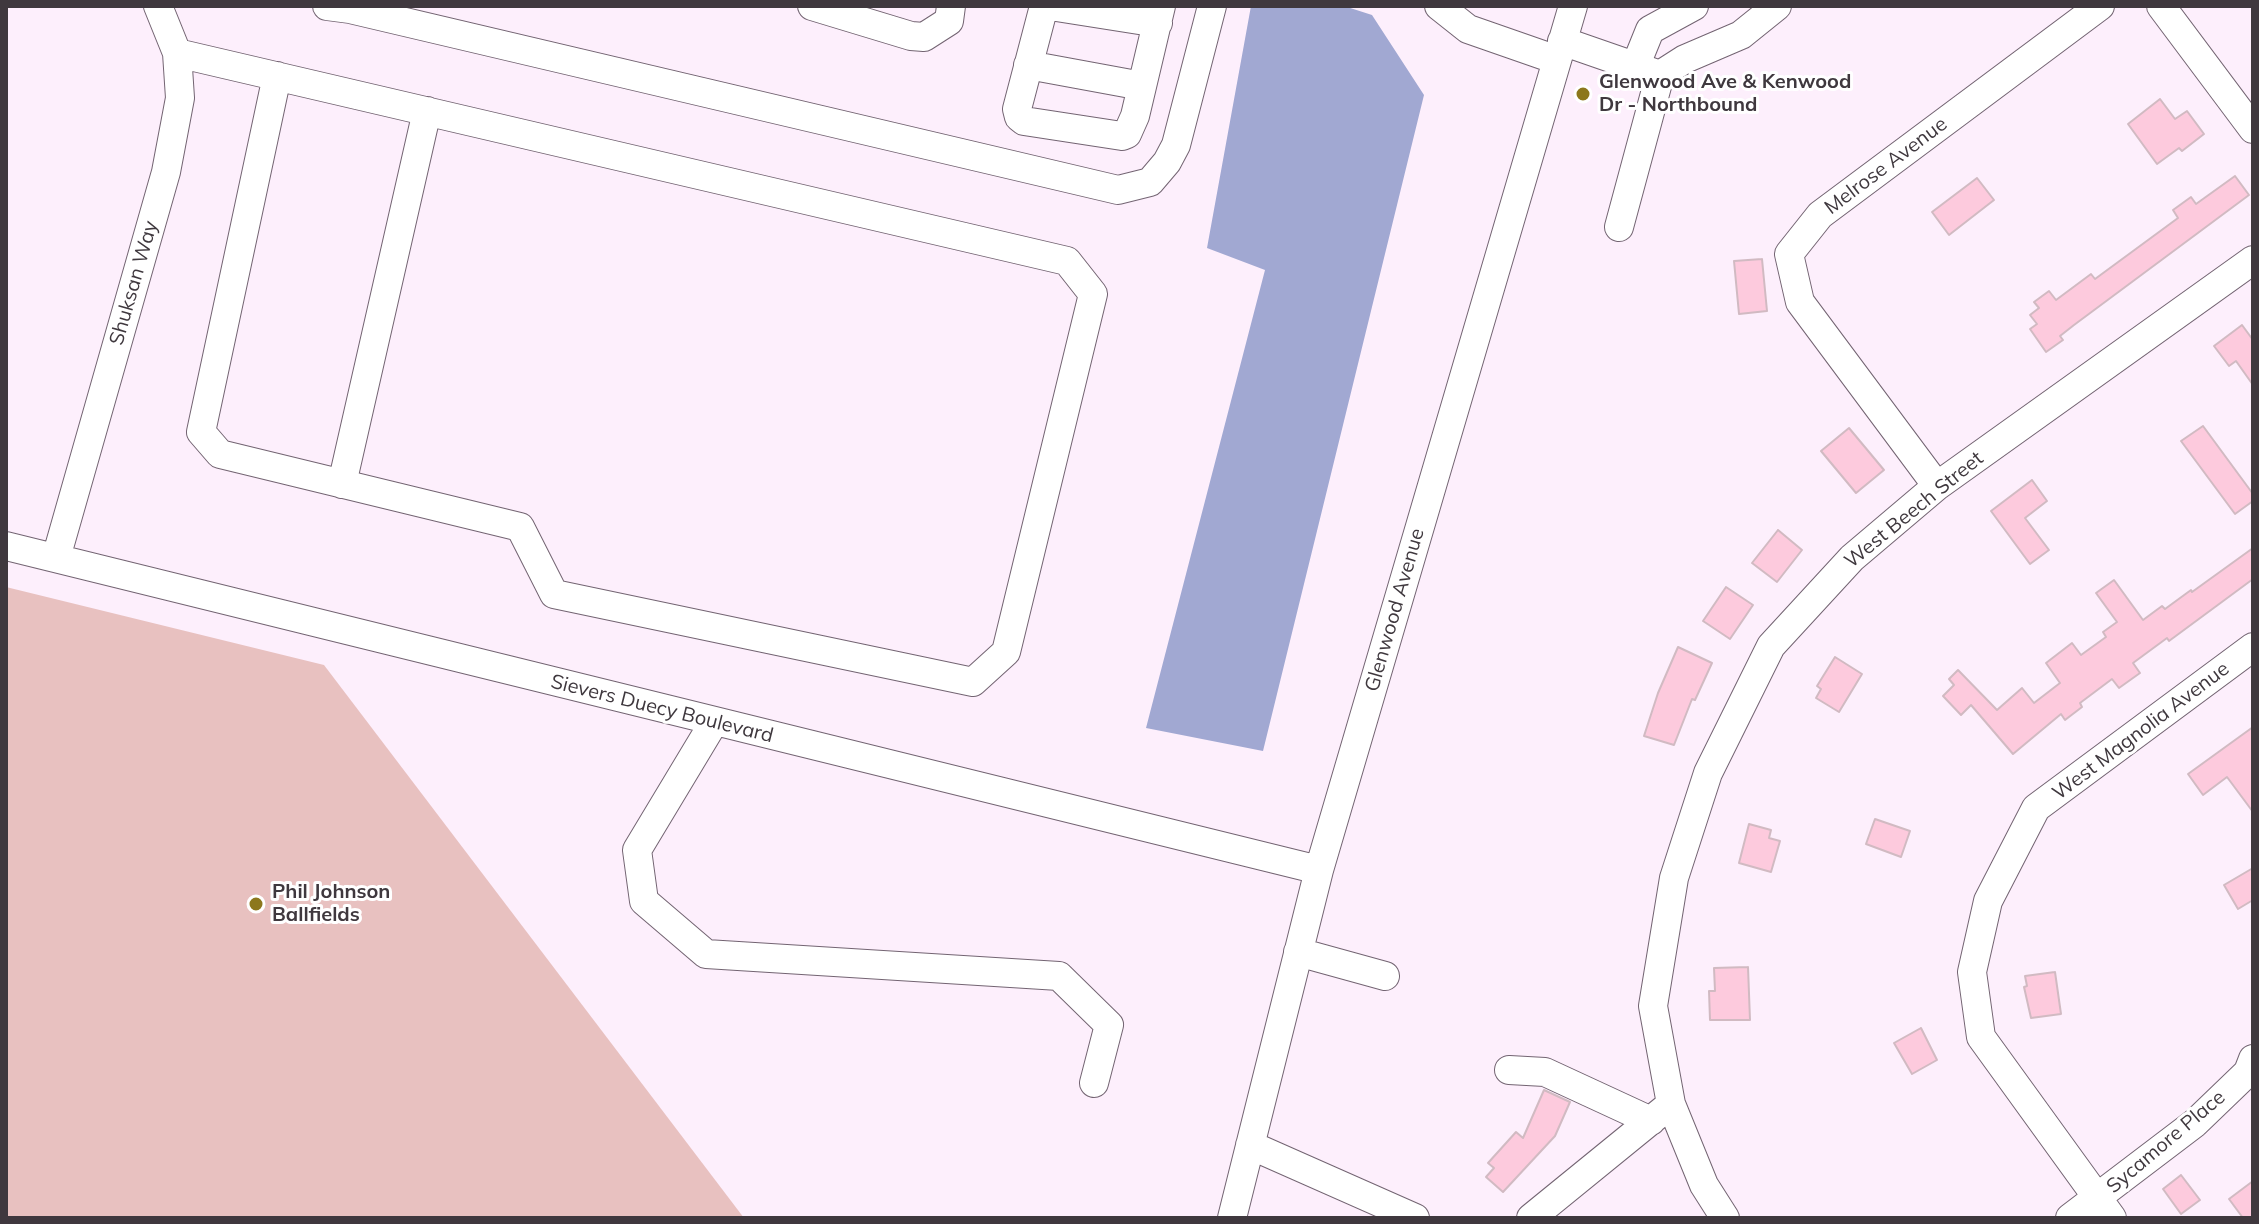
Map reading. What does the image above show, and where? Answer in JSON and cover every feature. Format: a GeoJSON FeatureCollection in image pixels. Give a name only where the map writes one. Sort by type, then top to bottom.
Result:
{"type":"FeatureCollection","features":[{"type":"Feature","properties":{"kind":"street","name":"Shuksan Way"},"geometry":{"type":"LineString","coordinates":[[56,558],[166,172],[180,98],[177,53],[158,6]]}},
{"type":"Feature","properties":{"kind":"street"},"geometry":{"type":"LineString","coordinates":[[327,6],[361,9],[1118,190],[1150,182],[1167,162],[1176,145],[1212,6]]}},
{"type":"Feature","properties":{"kind":"street"},"geometry":{"type":"LineString","coordinates":[[812,6],[911,36],[924,37],[949,21],[951,6]]}},
{"type":"Feature","properties":{"kind":"street"},"geometry":{"type":"LineString","coordinates":[[1047,6],[1160,14],[1127,134],[1115,135],[1024,121],[1017,109],[1047,6]]}},
{"type":"Feature","properties":{"kind":"street"},"geometry":{"type":"LineString","coordinates":[[1439,6],[1468,29],[1648,71],[1741,35],[1777,6]]}},
{"type":"Feature","properties":{"kind":"street","name":"Glenwood Avenue"},"geometry":{"type":"LineString","coordinates":[[1232,1218],[1319,870],[1573,6]]}},
{"type":"Feature","properties":{"kind":"street"},"geometry":{"type":"LineString","coordinates":[[1619,227],[1648,71],[1650,30],[1694,6]]}},
{"type":"Feature","properties":{"kind":"street","name":"Melrose Avenue"},"geometry":{"type":"LineString","coordinates":[[1937,486],[1800,302],[1789,254],[1820,215],[2100,6]]}},
{"type":"Feature","properties":{"kind":"street"},"geometry":{"type":"LineString","coordinates":[[2161,6],[2253,129]]}},
{"type":"Feature","properties":{"kind":"street"},"geometry":{"type":"LineString","coordinates":[[177,53],[277,76],[427,111],[1067,261],[1093,294],[1006,652],[973,682],[554,594],[520,527],[220,454],[201,432],[277,76]]}},
{"type":"Feature","properties":{"kind":"street"},"geometry":{"type":"LineString","coordinates":[[1028,65],[1142,86]]}},
{"type":"Feature","properties":{"kind":"street"},"geometry":{"type":"LineString","coordinates":[[342,484],[427,111]]}},
{"type":"Feature","properties":{"kind":"street","name":"West Beech Street"},"geometry":{"type":"LineString","coordinates":[[1725,1218],[1661,1112],[1653,1006],[1674,878],[1708,773],[1771,646],[1852,558],[1937,486],[2253,260]]}},
{"type":"Feature","properties":{"kind":"street","name":"Sievers Duecy Boulevard"},"geometry":{"type":"LineString","coordinates":[[6,546],[1319,870]]}},
{"type":"Feature","properties":{"kind":"street","name":"West Magnolia Avenue"},"geometry":{"type":"LineString","coordinates":[[2104,1208],[1981,1037],[1972,972],[1988,901],[2036,808],[2253,647]]}},
{"type":"Feature","properties":{"kind":"street"},"geometry":{"type":"LineString","coordinates":[[714,722],[637,850],[644,901],[706,954],[1059,976],[1109,1025],[1094,1083]]}},
{"type":"Feature","properties":{"kind":"street"},"geometry":{"type":"LineString","coordinates":[[1298,952],[1385,976]]}},
{"type":"Feature","properties":{"kind":"street","name":"Sycamore Place"},"geometry":{"type":"LineString","coordinates":[[2070,1218],[2104,1208],[2248,1072],[2253,1059]]}},
{"type":"Feature","properties":{"kind":"street"},"geometry":{"type":"LineString","coordinates":[[1509,1070],[1545,1072],[1661,1112]]}},
{"type":"Feature","properties":{"kind":"street"},"geometry":{"type":"LineString","coordinates":[[1531,1218],[1661,1112]]}},
{"type":"Feature","properties":{"kind":"street"},"geometry":{"type":"LineString","coordinates":[[1250,1145],[1415,1218]]}},
{"type":"Feature","properties":{"kind":"shaded area","name":"Phil Johnson Ballfields"},"geometry":{"type":"Polygon","coordinates":[[[6,587],[324,665],[744,1218],[6,1218],[6,587]]]}},
{"type":"Feature","properties":{"kind":"water"},"geometry":{"type":"Polygon","coordinates":[[[1251,6],[1344,6],[1372,15],[1424,95],[1263,751],[1146,728],[1265,270],[1207,248],[1251,6]]]}},
{"type":"Feature","properties":{"kind":"building"},"geometry":{"type":"Polygon","coordinates":[[[2160,99],[2175,119],[2187,111],[2204,134],[2182,151],[2179,148],[2157,164],[2128,124],[2160,99]]]}},
{"type":"Feature","properties":{"kind":"building"},"geometry":{"type":"Polygon","coordinates":[[[2235,176],[2249,195],[2074,325],[2060,336],[2063,340],[2046,352],[2030,329],[2037,324],[2030,315],[2039,308],[2034,302],[2049,291],[2056,300],[2091,274],[2095,279],[2178,218],[2173,210],[2191,197],[2196,204],[2235,176]]]}},
{"type":"Feature","properties":{"kind":"building"},"geometry":{"type":"Polygon","coordinates":[[[1977,178],[1994,200],[1949,235],[1932,212],[1977,178]]]}},
{"type":"Feature","properties":{"kind":"building"},"geometry":{"type":"Polygon","coordinates":[[[1762,259],[1767,311],[1739,314],[1734,261],[1762,259]]]}},
{"type":"Feature","properties":{"kind":"building"},"geometry":{"type":"Polygon","coordinates":[[[2242,325],[2253,340],[2253,385],[2236,361],[2229,366],[2214,346],[2242,325]]]}},
{"type":"Feature","properties":{"kind":"building"},"geometry":{"type":"Polygon","coordinates":[[[2203,426],[2253,494],[2253,501],[2235,514],[2181,441],[2203,426]]]}},
{"type":"Feature","properties":{"kind":"building"},"geometry":{"type":"Polygon","coordinates":[[[1849,428],[1884,470],[1856,493],[1821,451],[1849,428]]]}},
{"type":"Feature","properties":{"kind":"building"},"geometry":{"type":"Polygon","coordinates":[[[2032,480],[2047,501],[2025,518],[2049,550],[2030,564],[1991,511],[2032,480]]]}},
{"type":"Feature","properties":{"kind":"building"},"geometry":{"type":"Polygon","coordinates":[[[1778,530],[1802,550],[1777,582],[1752,563],[1778,530]]]}},
{"type":"Feature","properties":{"kind":"building"},"geometry":{"type":"Polygon","coordinates":[[[2253,548],[2253,579],[2169,641],[2167,638],[2133,663],[2140,673],[2119,688],[2112,679],[2080,703],[2082,707],[2065,720],[2061,714],[2013,754],[1971,705],[1961,715],[1943,696],[1954,685],[1949,679],[1958,670],[1997,710],[2022,688],[2034,703],[2060,683],[2046,663],[2072,643],[2081,655],[2106,637],[2103,632],[2117,622],[2096,593],[2114,580],[2143,620],[2162,606],[2165,609],[2192,592],[2253,548]]]}},
{"type":"Feature","properties":{"kind":"building"},"geometry":{"type":"Polygon","coordinates":[[[1726,587],[1753,605],[1730,639],[1703,621],[1726,587]]]}},
{"type":"Feature","properties":{"kind":"building"},"geometry":{"type":"Polygon","coordinates":[[[1678,647],[1712,663],[1695,700],[1692,699],[1674,745],[1644,736],[1678,647]]]}},
{"type":"Feature","properties":{"kind":"building"},"geometry":{"type":"Polygon","coordinates":[[[1835,657],[1862,674],[1839,712],[1816,698],[1821,689],[1817,686],[1835,657]]]}},
{"type":"Feature","properties":{"kind":"building"},"geometry":{"type":"Polygon","coordinates":[[[2253,727],[2253,812],[2227,777],[2203,795],[2188,774],[2253,727]]]}},
{"type":"Feature","properties":{"kind":"building"},"geometry":{"type":"Polygon","coordinates":[[[1875,819],[1910,831],[1901,857],[1866,844],[1875,819]]]}},
{"type":"Feature","properties":{"kind":"building"},"geometry":{"type":"Polygon","coordinates":[[[1749,824],[1771,830],[1769,838],[1780,841],[1771,872],[1739,863],[1749,824]]]}},
{"type":"Feature","properties":{"kind":"building"},"geometry":{"type":"Polygon","coordinates":[[[2253,868],[2253,900],[2238,909],[2224,885],[2253,868]]]}},
{"type":"Feature","properties":{"kind":"building"},"geometry":{"type":"Polygon","coordinates":[[[1748,967],[1750,1020],[1710,1020],[1709,991],[1715,991],[1714,968],[1748,967]]]}},
{"type":"Feature","properties":{"kind":"building"},"geometry":{"type":"Polygon","coordinates":[[[2055,972],[2061,1014],[2031,1018],[2024,987],[2027,986],[2025,976],[2055,972]]]}},
{"type":"Feature","properties":{"kind":"building"},"geometry":{"type":"Polygon","coordinates":[[[1921,1028],[1937,1060],[1912,1074],[1894,1043],[1921,1028]]]}},
{"type":"Feature","properties":{"kind":"building"},"geometry":{"type":"Polygon","coordinates":[[[1544,1090],[1570,1102],[1555,1136],[1503,1192],[1486,1177],[1494,1168],[1488,1163],[1516,1132],[1523,1138],[1544,1090]]]}},
{"type":"Feature","properties":{"kind":"building"},"geometry":{"type":"Polygon","coordinates":[[[2181,1175],[2200,1200],[2181,1214],[2163,1189],[2181,1175]]]}},
{"type":"Feature","properties":{"kind":"building"},"geometry":{"type":"Polygon","coordinates":[[[2253,1181],[2253,1218],[2243,1218],[2229,1199],[2253,1181]]]}},
{"type":"Feature","properties":{"kind":"place","name":"Glenwood Ave & Kenwood Dr - Northbound"},"geometry":{"type":"Point","coordinates":[1583,94]}},
{"type":"Feature","properties":{"kind":"place","name":"Phil Johnson Ballfields"},"geometry":{"type":"Point","coordinates":[256,904]}}]}
